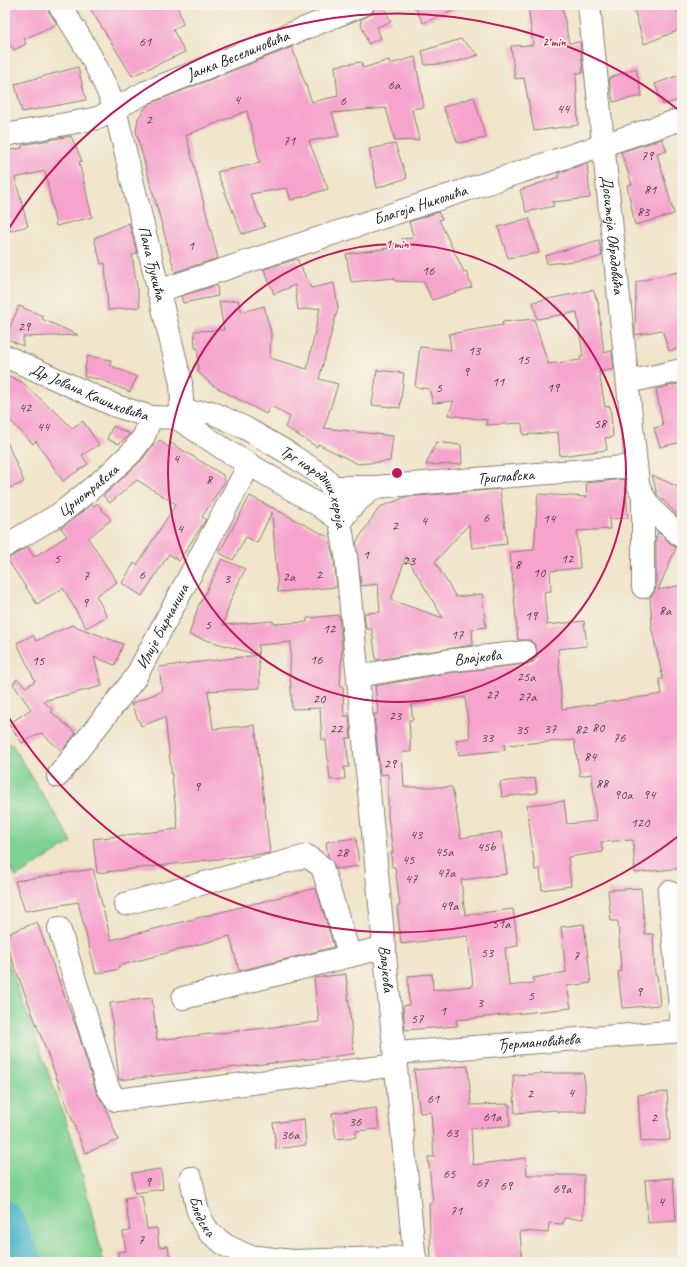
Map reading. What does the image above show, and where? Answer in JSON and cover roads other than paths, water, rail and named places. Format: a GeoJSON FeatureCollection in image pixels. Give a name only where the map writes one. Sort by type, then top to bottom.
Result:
{"type":"FeatureCollection","features":[{"type":"Feature","properties":{"kind":"street","name":"Пана Ђукића"},"geometry":{"type":"LineString","coordinates":[[59,5],[77,31],[106,84],[115,109],[182,391],[177,418]]}},
{"type":"Feature","properties":{"kind":"street","name":"Доситеја Обрадовића"},"geometry":{"type":"LineString","coordinates":[[589,5],[636,466],[638,484],[643,498]]}},
{"type":"Feature","properties":{"kind":"street","name":"Јанка Веселиновића"},"geometry":{"type":"LineString","coordinates":[[115,109],[146,92],[349,8]]}},
{"type":"Feature","properties":{"kind":"street"},"geometry":{"type":"LineString","coordinates":[[5,135],[98,118],[115,109]]}},
{"type":"Feature","properties":{"kind":"street","name":"Благоја Николића"},"geometry":{"type":"LineString","coordinates":[[158,291],[682,119]]}},
{"type":"Feature","properties":{"kind":"street","name":"Др Јована Кашиковића"},"geometry":{"type":"LineString","coordinates":[[5,356],[116,406],[151,416],[177,418]]}},
{"type":"Feature","properties":{"kind":"street"},"geometry":{"type":"LineString","coordinates":[[628,382],[682,370]]}},
{"type":"Feature","properties":{"kind":"street","name":"Трг народних хероја"},"geometry":{"type":"LineString","coordinates":[[177,418],[192,413],[211,412],[245,428],[285,452],[323,476],[332,487],[341,521]]}},
{"type":"Feature","properties":{"kind":"street","name":"Црнотравска"},"geometry":{"type":"LineString","coordinates":[[5,546],[61,513],[108,475],[132,452],[144,436],[151,416]]}},
{"type":"Feature","properties":{"kind":"street","name":"Трг народних хероја"},"geometry":{"type":"LineString","coordinates":[[177,418],[249,465],[315,503],[341,521]]}},
{"type":"Feature","properties":{"kind":"street","name":"Илије Бирчанина"},"geometry":{"type":"LineString","coordinates":[[58,776],[135,678],[249,465]]}},
{"type":"Feature","properties":{"kind":"street","name":"Триглавска"},"geometry":{"type":"LineString","coordinates":[[332,487],[375,487],[636,466]]}},
{"type":"Feature","properties":{"kind":"street"},"geometry":{"type":"LineString","coordinates":[[341,521],[347,510],[356,501],[375,487]]}},
{"type":"Feature","properties":{"kind":"street"},"geometry":{"type":"LineString","coordinates":[[643,498],[654,512],[682,537]]}},
{"type":"Feature","properties":{"kind":"street"},"geometry":{"type":"LineString","coordinates":[[643,498],[643,587]]}},
{"type":"Feature","properties":{"kind":"street","name":"Влајкова"},"geometry":{"type":"LineString","coordinates":[[341,521],[358,676],[415,1260]]}},
{"type":"Feature","properties":{"kind":"street","name":"Влајкова"},"geometry":{"type":"LineString","coordinates":[[358,676],[445,661],[525,652]]}},
{"type":"Feature","properties":{"kind":"street"},"geometry":{"type":"LineString","coordinates":[[125,904],[307,856],[322,867],[350,956]]}},
{"type":"Feature","properties":{"kind":"street"},"geometry":{"type":"LineString","coordinates":[[669,892],[682,1030]]}},
{"type":"Feature","properties":{"kind":"street","name":"Ђермановићева"},"geometry":{"type":"LineString","coordinates":[[59,928],[108,1088],[116,1100],[396,1059],[682,1030]]}},
{"type":"Feature","properties":{"kind":"street"},"geometry":{"type":"LineString","coordinates":[[183,998],[385,947]]}},
{"type":"Feature","properties":{"kind":"street","name":"Бледска"},"geometry":{"type":"LineString","coordinates":[[191,1178],[197,1208],[209,1232],[225,1245],[248,1256],[293,1261],[415,1260]]}},
{"type":"Feature","properties":{"kind":"waterway"},"geometry":{"type":"LineString","coordinates":[[5,1218],[25,1262]]}}]}
